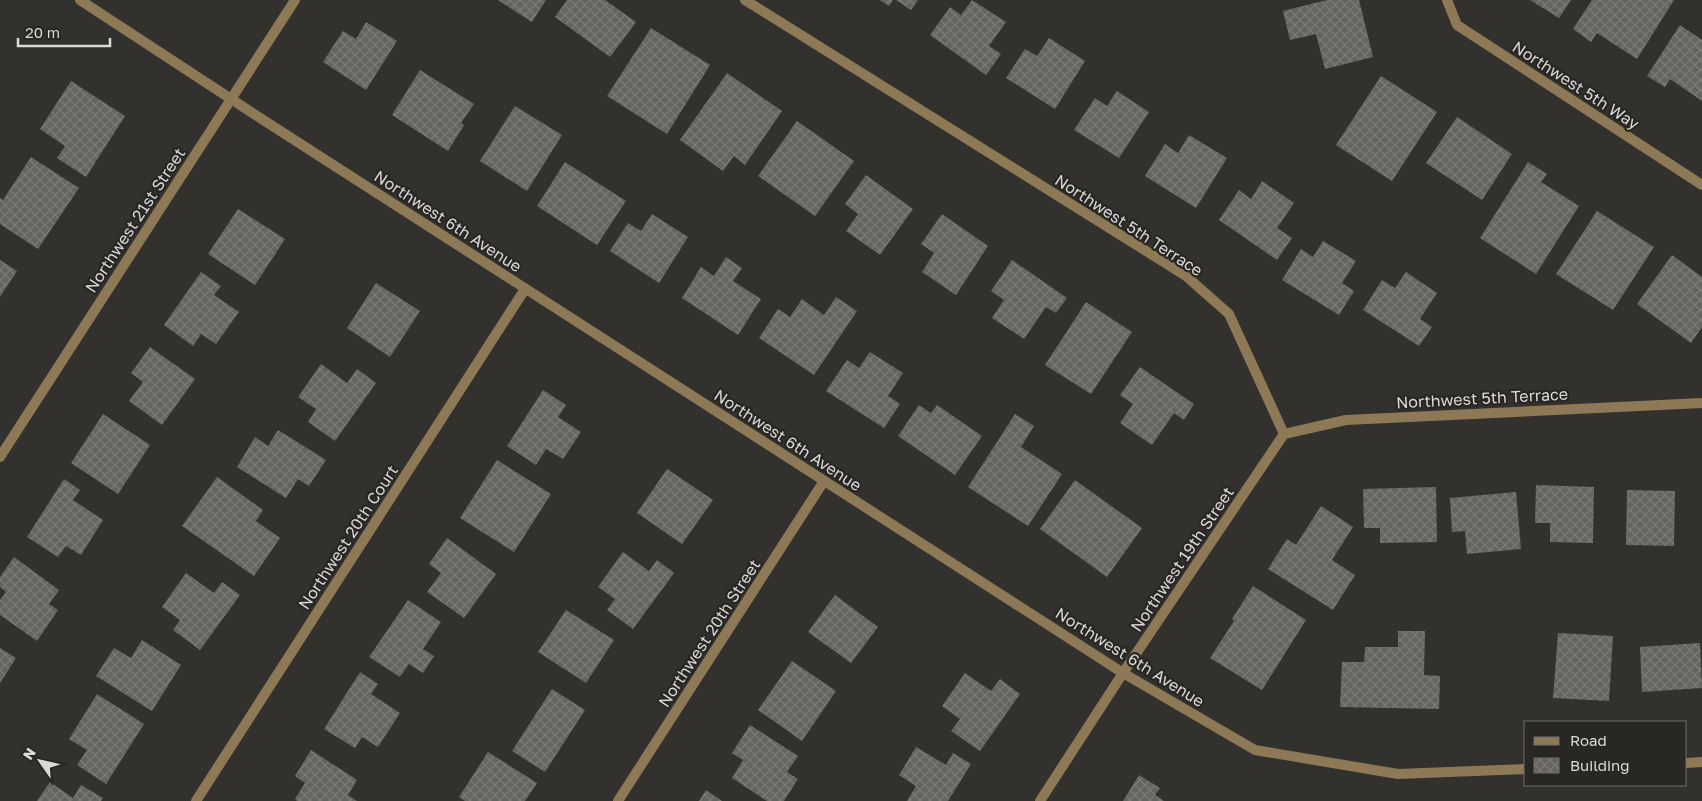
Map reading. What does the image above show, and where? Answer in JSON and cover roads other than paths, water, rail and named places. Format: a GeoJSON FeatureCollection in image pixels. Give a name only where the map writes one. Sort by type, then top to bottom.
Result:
{"type":"FeatureCollection","features":[{"type":"Feature","properties":{"kind":"street","name":"Northwest 6th Avenue"},"geometry":{"type":"LineString","coordinates":[[80,0],[1123,673],[1254,750],[1398,774],[1524,769]]}},
{"type":"Feature","properties":{"kind":"street","name":"Northwest 21st Street"},"geometry":{"type":"LineString","coordinates":[[0,457],[295,0]]}},
{"type":"Feature","properties":{"kind":"street","name":"Northwest 5th Terrace"},"geometry":{"type":"LineString","coordinates":[[745,0],[1186,276],[1229,314],[1284,434],[1346,420],[1702,403]]}},
{"type":"Feature","properties":{"kind":"street","name":"Northwest 5th Way"},"geometry":{"type":"LineString","coordinates":[[1447,0],[1457,25],[1702,185]]}},
{"type":"Feature","properties":{"kind":"street","name":"Northwest 20th Court"},"geometry":{"type":"LineString","coordinates":[[196,801],[526,289]]}},
{"type":"Feature","properties":{"kind":"street","name":"Northwest 19th Street"},"geometry":{"type":"LineString","coordinates":[[1040,801],[1123,673],[1284,434]]}},
{"type":"Feature","properties":{"kind":"street","name":"Northwest 20th Street"},"geometry":{"type":"LineString","coordinates":[[618,801],[824,481]]}},
{"type":"Feature","properties":{"kind":"street"},"geometry":{"type":"LineString","coordinates":[[1687,763],[1702,762]]}}]}
